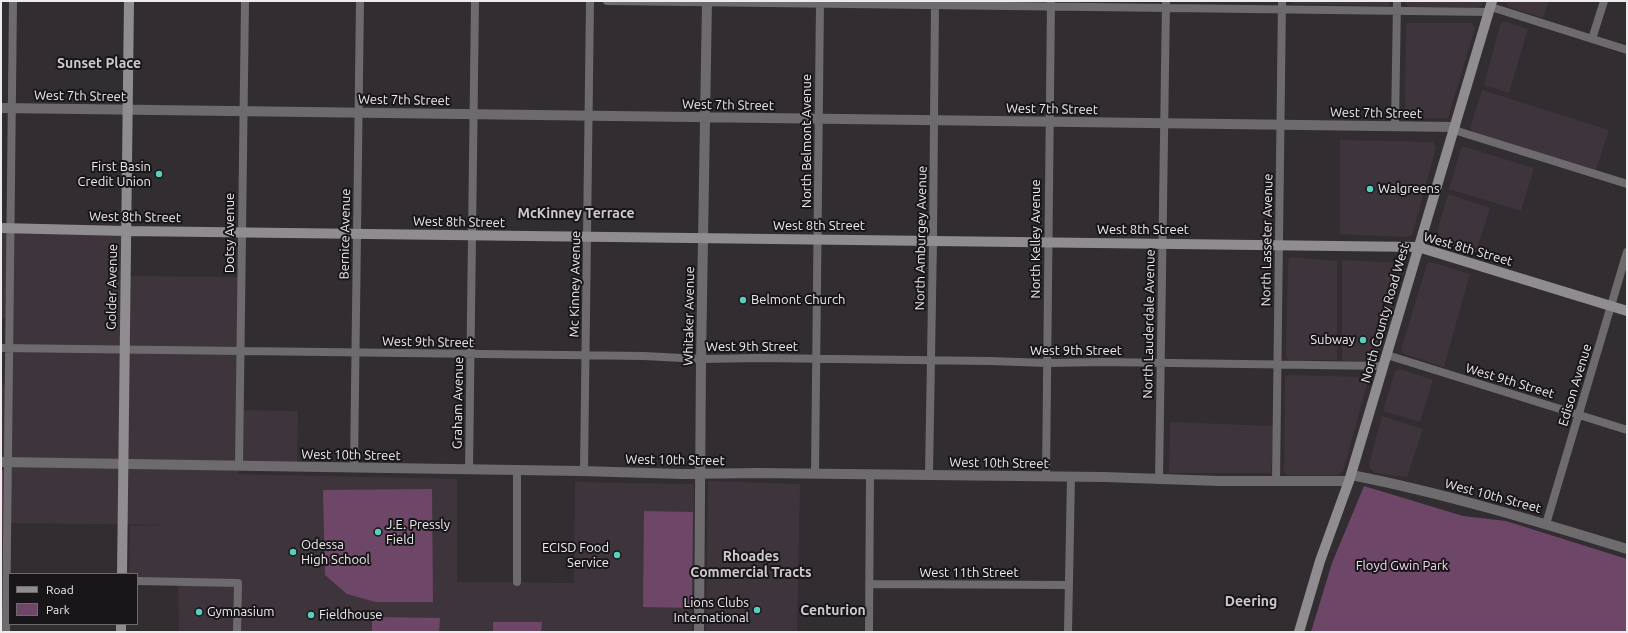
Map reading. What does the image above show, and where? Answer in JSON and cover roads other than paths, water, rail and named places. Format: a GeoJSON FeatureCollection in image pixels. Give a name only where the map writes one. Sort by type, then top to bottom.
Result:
{"type":"FeatureCollection","features":[{"type":"Feature","properties":{"kind":"main road","name":"Golder Avenue"},"geometry":{"type":"LineString","coordinates":[[122,573],[129,1]]}},
{"type":"Feature","properties":{"kind":"main road","name":"North County Road West"},"geometry":{"type":"LineString","coordinates":[[1299,632],[1320,561],[1350,478],[1491,7]]}},
{"type":"Feature","properties":{"kind":"main road","name":"West 8th Street"},"geometry":{"type":"LineString","coordinates":[[6,228],[126,231],[1418,247],[1627,311]]}},
{"type":"Feature","properties":{"kind":"street"},"geometry":{"type":"LineString","coordinates":[[6,632],[4,462],[6,228],[12,108],[13,1]]}},
{"type":"Feature","properties":{"kind":"street","name":"Dotsy Avenue"},"geometry":{"type":"LineString","coordinates":[[238,466],[245,1]]}},
{"type":"Feature","properties":{"kind":"street","name":"Bernice Avenue"},"geometry":{"type":"LineString","coordinates":[[354,468],[360,1]]}},
{"type":"Feature","properties":{"kind":"street","name":"Graham Avenue"},"geometry":{"type":"LineString","coordinates":[[469,470],[475,1]]}},
{"type":"Feature","properties":{"kind":"street","name":"Mc Kinney Avenue"},"geometry":{"type":"LineString","coordinates":[[584,471],[590,1]]}},
{"type":"Feature","properties":{"kind":"street"},"geometry":{"type":"LineString","coordinates":[[607,1],[1166,5],[1281,10],[1397,11],[1491,7],[1627,50]]}},
{"type":"Feature","properties":{"kind":"street","name":"North Lasseter Avenue"},"geometry":{"type":"LineString","coordinates":[[1276,480],[1282,1]]}},
{"type":"Feature","properties":{"kind":"street"},"geometry":{"type":"LineString","coordinates":[[1395,127],[1397,1]]}},
{"type":"Feature","properties":{"kind":"street"},"geometry":{"type":"LineString","coordinates":[[1592,39],[1604,1]]}},
{"type":"Feature","properties":{"kind":"street","name":"Whitaker Avenue"},"geometry":{"type":"LineString","coordinates":[[699,632],[701,359],[707,2]]}},
{"type":"Feature","properties":{"kind":"street","name":"North Belmont Avenue"},"geometry":{"type":"LineString","coordinates":[[815,474],[819,239],[820,2]]}},
{"type":"Feature","properties":{"kind":"street","name":"North Amburgey Avenue"},"geometry":{"type":"LineString","coordinates":[[929,475],[934,241],[935,3]]}},
{"type":"Feature","properties":{"kind":"street","name":"North Kelley Avenue"},"geometry":{"type":"LineString","coordinates":[[1046,477],[1050,4]]}},
{"type":"Feature","properties":{"kind":"street","name":"North Lauderdale Avenue"},"geometry":{"type":"LineString","coordinates":[[1159,480],[1166,5]]}},
{"type":"Feature","properties":{"kind":"street","name":"West 7th Street"},"geometry":{"type":"LineString","coordinates":[[1,108],[1280,125],[1454,129],[1627,184]]}},
{"type":"Feature","properties":{"kind":"street","name":"Edison Avenue"},"geometry":{"type":"LineString","coordinates":[[1546,524],[1627,252]]}},
{"type":"Feature","properties":{"kind":"street","name":"West 9th Street"},"geometry":{"type":"LineString","coordinates":[[5,348],[470,354],[701,359],[931,360],[1048,363],[1103,362],[1383,366]]}},
{"type":"Feature","properties":{"kind":"street","name":"West 9th Street"},"geometry":{"type":"LineString","coordinates":[[1387,355],[1627,430]]}},
{"type":"Feature","properties":{"kind":"street","name":"West 10th Street"},"geometry":{"type":"LineString","coordinates":[[4,462],[700,474],[870,474],[1070,477],[1159,480],[1276,480],[1350,478],[1395,483],[1546,524],[1627,549]]}},
{"type":"Feature","properties":{"kind":"street"},"geometry":{"type":"LineString","coordinates":[[517,470],[517,582]]}},
{"type":"Feature","properties":{"kind":"street"},"geometry":{"type":"LineString","coordinates":[[869,632],[870,474]]}},
{"type":"Feature","properties":{"kind":"street"},"geometry":{"type":"LineString","coordinates":[[1068,632],[1070,477]]}},
{"type":"Feature","properties":{"kind":"street"},"geometry":{"type":"LineString","coordinates":[[138,581],[238,584],[237,632]]}},
{"type":"Feature","properties":{"kind":"street","name":"West 11th Street"},"geometry":{"type":"LineString","coordinates":[[869,584],[1069,586]]}},
{"type":"Feature","properties":{"kind":"place","name":"First Basin Credit Union"},"geometry":{"type":"Point","coordinates":[159,174]}},
{"type":"Feature","properties":{"kind":"place","name":"Walgreens"},"geometry":{"type":"Point","coordinates":[1370,189]}},
{"type":"Feature","properties":{"kind":"place","name":"Belmont Church"},"geometry":{"type":"Point","coordinates":[743,300]}},
{"type":"Feature","properties":{"kind":"place","name":"Subway"},"geometry":{"type":"Point","coordinates":[1363,340]}},
{"type":"Feature","properties":{"kind":"place","name":"J.E. Pressly Field"},"geometry":{"type":"Point","coordinates":[378,532]}},
{"type":"Feature","properties":{"kind":"place","name":"Odessa High School"},"geometry":{"type":"Point","coordinates":[293,552]}},
{"type":"Feature","properties":{"kind":"place","name":"ECISD Food Service"},"geometry":{"type":"Point","coordinates":[617,555]}},
{"type":"Feature","properties":{"kind":"place","name":"Lions Clubs International"},"geometry":{"type":"Point","coordinates":[757,610]}},
{"type":"Feature","properties":{"kind":"place","name":"Gymnasium"},"geometry":{"type":"Point","coordinates":[199,612]}},
{"type":"Feature","properties":{"kind":"place","name":"Fieldhouse"},"geometry":{"type":"Point","coordinates":[311,615]}},
{"type":"Feature","properties":{"kind":"district","name":"Sunset Place"},"geometry":{"type":"Point","coordinates":[99,63]}},
{"type":"Feature","properties":{"kind":"district","name":"McKinney Terrace"},"geometry":{"type":"Point","coordinates":[576,213]}},
{"type":"Feature","properties":{"kind":"district","name":"Rhoades Commercial Tracts"},"geometry":{"type":"Point","coordinates":[751,564]}},
{"type":"Feature","properties":{"kind":"district","name":"Deering"},"geometry":{"type":"Point","coordinates":[1251,601]}},
{"type":"Feature","properties":{"kind":"district","name":"Centurion"},"geometry":{"type":"Point","coordinates":[833,610]}},
{"type":"Feature","properties":{"kind":"park label","name":"Floyd Gwin Park"},"geometry":{"type":"Point","coordinates":[1402,566]}}]}
